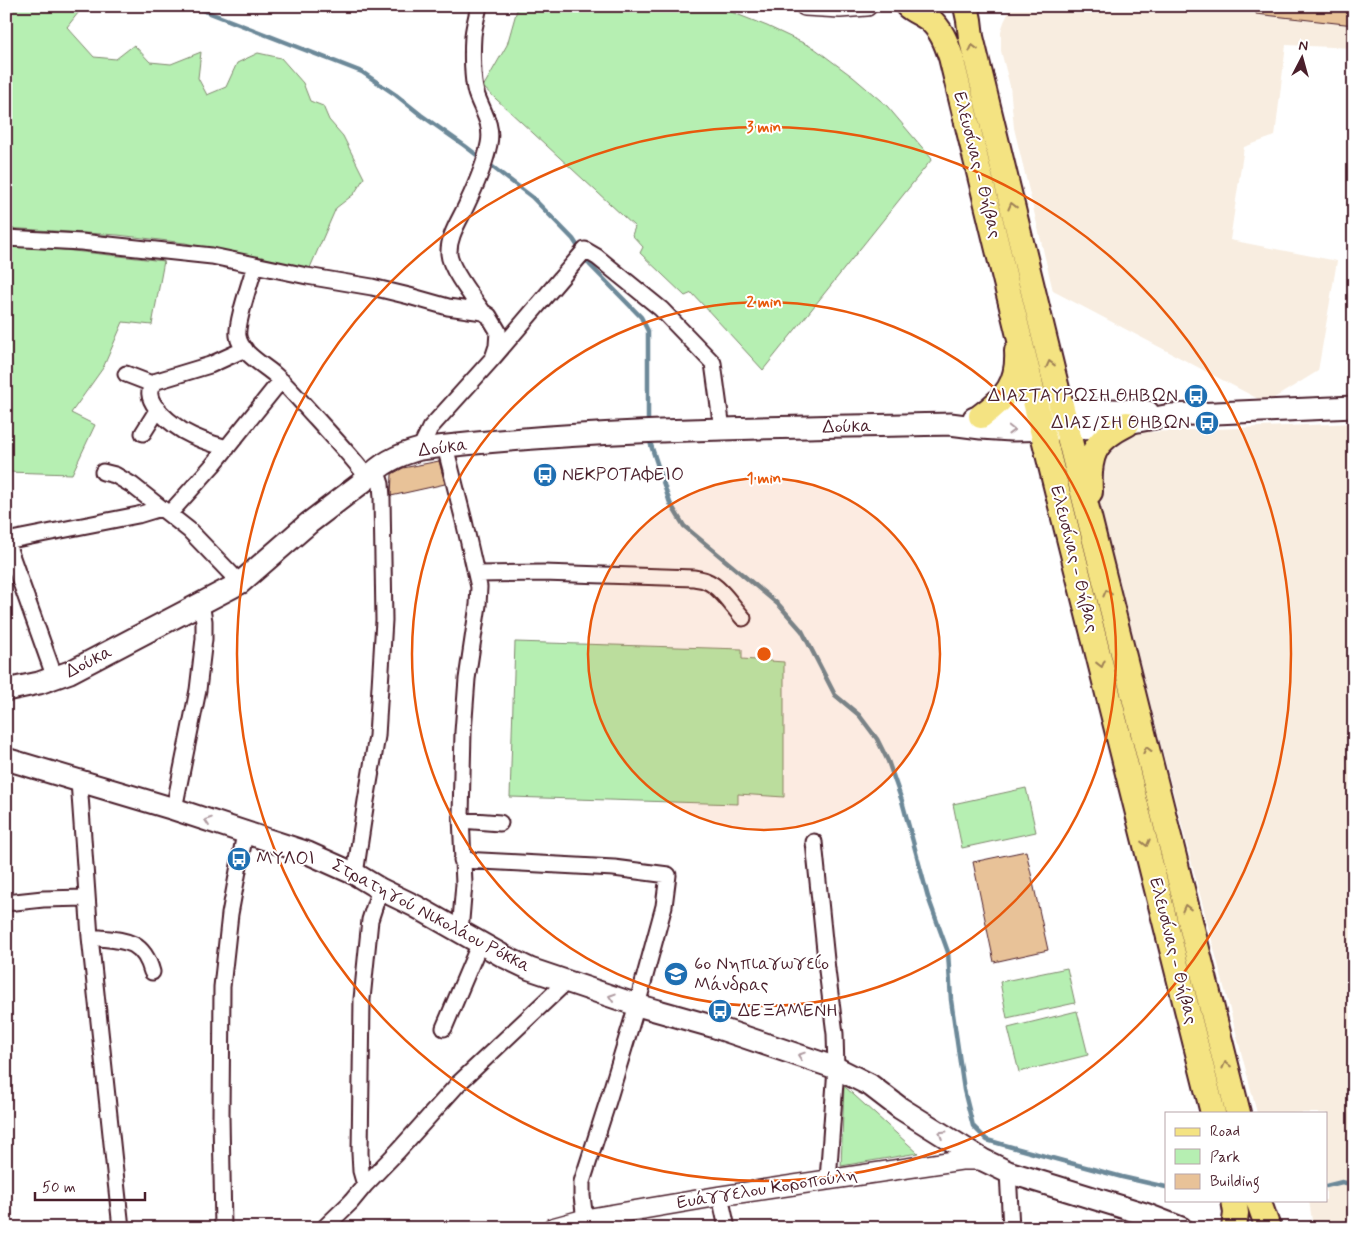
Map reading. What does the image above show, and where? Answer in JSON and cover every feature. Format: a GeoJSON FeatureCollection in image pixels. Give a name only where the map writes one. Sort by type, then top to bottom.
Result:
{"type":"FeatureCollection","features":[{"type":"Feature","properties":{"kind":"main road","name":"Ελευσίνας - Θήβας"},"geometry":{"type":"LineString","coordinates":[[910,9],[932,16],[944,15],[964,6],[969,20],[971,38],[1064,420],[1238,1112]]}},
{"type":"Feature","properties":{"kind":"main road","name":"Ελευσίνας - Θήβας"},"geometry":{"type":"LineString","coordinates":[[910,9],[929,19],[947,43],[1039,421],[1212,1112]]}},
{"type":"Feature","properties":{"kind":"main road"},"geometry":{"type":"LineString","coordinates":[[981,416],[1008,392],[1016,375],[1014,316]]}},
{"type":"Feature","properties":{"kind":"main road"},"geometry":{"type":"LineString","coordinates":[[1064,420],[1127,424],[1171,415],[1354,407]]}},
{"type":"Feature","properties":{"kind":"main road"},"geometry":{"type":"LineString","coordinates":[[1064,420],[1137,410],[1171,415]]}},
{"type":"Feature","properties":{"kind":"main road","name":"Δούκα"},"geometry":{"type":"LineString","coordinates":[[950,424],[993,414],[1039,421]]}},
{"type":"Feature","properties":{"kind":"main road","name":"Δούκα"},"geometry":{"type":"LineString","coordinates":[[6,690],[55,678],[70,672],[240,583],[309,523],[372,474],[394,459],[420,449],[592,434],[950,424],[996,429],[1039,421],[1064,420]]}},
{"type":"Feature","properties":{"kind":"main road"},"geometry":{"type":"LineString","coordinates":[[1091,528],[1089,478],[1092,455],[1103,439],[1127,424]]}},
{"type":"Feature","properties":{"kind":"main road","name":"Στρατηγού Νικολάου Ρόκκα"},"geometry":{"type":"LineString","coordinates":[[6,759],[174,809],[308,853],[355,874],[530,969],[637,1005],[715,1027],[836,1068],[870,1085],[900,1108],[983,1160],[1008,1172],[1145,1214],[1181,1228]]}},
{"type":"Feature","properties":{"kind":"main road"},"geometry":{"type":"LineString","coordinates":[[1234,1202],[1236,1213],[1234,1228]]}},
{"type":"Feature","properties":{"kind":"main road"},"geometry":{"type":"LineString","coordinates":[[1259,1202],[1268,1228]]}},
{"type":"Feature","properties":{"kind":"main road","name":"Στρατηγού Νικολάου Ρόκκα"},"geometry":{"type":"LineString","coordinates":[[1121,1207],[1158,1228]]}},
{"type":"Feature","properties":{"kind":"street"},"geometry":{"type":"LineString","coordinates":[[479,6],[473,35],[474,78],[476,93],[488,122],[489,143],[474,190],[454,230],[449,248],[449,256],[453,266],[483,312],[489,316],[498,331],[497,346],[493,358]]}},
{"type":"Feature","properties":{"kind":"street"},"geometry":{"type":"LineString","coordinates":[[818,7],[867,6]]}},
{"type":"Feature","properties":{"kind":"street"},"geometry":{"type":"LineString","coordinates":[[6,238],[53,240],[212,256],[307,276],[372,287],[448,307],[483,312]]}},
{"type":"Feature","properties":{"kind":"street"},"geometry":{"type":"LineString","coordinates":[[420,449],[430,428],[493,358],[585,250],[597,257],[661,309],[713,363],[722,430]]}},
{"type":"Feature","properties":{"kind":"street"},"geometry":{"type":"LineString","coordinates":[[255,265],[237,334],[240,344],[282,381],[348,453],[381,484],[384,620],[377,736],[355,874]]}},
{"type":"Feature","properties":{"kind":"street"},"geometry":{"type":"LineString","coordinates":[[126,374],[152,384],[171,376],[210,365],[244,349]]}},
{"type":"Feature","properties":{"kind":"street"},"geometry":{"type":"LineString","coordinates":[[55,678],[6,541],[165,511],[227,448],[282,381]]}},
{"type":"Feature","properties":{"kind":"street"},"geometry":{"type":"LineString","coordinates":[[152,384],[151,400],[165,416],[182,430],[208,443],[227,448]]}},
{"type":"Feature","properties":{"kind":"street"},"geometry":{"type":"LineString","coordinates":[[143,433],[158,409]]}},
{"type":"Feature","properties":{"kind":"street"},"geometry":{"type":"LineString","coordinates":[[445,446],[479,587],[467,679],[463,732],[461,820],[464,884],[460,932]]}},
{"type":"Feature","properties":{"kind":"street"},"geometry":{"type":"LineString","coordinates":[[103,472],[115,475],[132,485],[189,530],[240,583]]}},
{"type":"Feature","properties":{"kind":"street"},"geometry":{"type":"LineString","coordinates":[[476,574],[544,573],[694,578],[706,581],[715,587],[743,618]]}},
{"type":"Feature","properties":{"kind":"street"},"geometry":{"type":"LineString","coordinates":[[174,809],[198,690],[204,639],[201,603]]}},
{"type":"Feature","properties":{"kind":"street"},"geometry":{"type":"LineString","coordinates":[[79,781],[86,898],[121,1228]]}},
{"type":"Feature","properties":{"kind":"street"},"geometry":{"type":"LineString","coordinates":[[461,820],[500,823]]}},
{"type":"Feature","properties":{"kind":"street"},"geometry":{"type":"LineString","coordinates":[[223,1228],[221,1117],[222,987],[230,914],[245,833]]}},
{"type":"Feature","properties":{"kind":"street"},"geometry":{"type":"LineString","coordinates":[[814,842],[835,1034],[836,1068],[828,1180]]}},
{"type":"Feature","properties":{"kind":"street"},"geometry":{"type":"LineString","coordinates":[[462,860],[614,868],[668,875],[664,906],[637,1005],[582,1182],[585,1223]]}},
{"type":"Feature","properties":{"kind":"street"},"geometry":{"type":"LineString","coordinates":[[364,1185],[360,1153],[362,999],[370,920],[380,889]]}},
{"type":"Feature","properties":{"kind":"street"},"geometry":{"type":"LineString","coordinates":[[6,902],[86,898]]}},
{"type":"Feature","properties":{"kind":"street"},"geometry":{"type":"LineString","coordinates":[[90,937],[126,941],[136,945],[143,951],[152,972]]}},
{"type":"Feature","properties":{"kind":"street"},"geometry":{"type":"LineString","coordinates":[[444,1028],[480,943]]}},
{"type":"Feature","properties":{"kind":"street"},"geometry":{"type":"LineString","coordinates":[[324,1228],[351,1202],[364,1185],[398,1151],[459,1083],[566,982]]}},
{"type":"Feature","properties":{"kind":"street","name":"Ευάγγελου Κοροπούλη"},"geometry":{"type":"LineString","coordinates":[[552,1228],[720,1196],[961,1160],[983,1160]]}},
{"type":"Feature","properties":{"kind":"street"},"geometry":{"type":"LineString","coordinates":[[1008,1172],[1011,1228]]}},
{"type":"Feature","properties":{"kind":"street"},"geometry":{"type":"LineString","coordinates":[[720,1196],[727,1228]]}},
{"type":"Feature","properties":{"kind":"shaded area"},"geometry":{"type":"Polygon","coordinates":[[[1012,6],[1354,6],[1354,48],[1286,45],[1275,136],[1244,147],[1230,240],[1337,261],[1318,371],[1266,403],[1053,291],[1014,128],[1010,86],[1001,51],[1001,31],[1012,6]]]}},
{"type":"Feature","properties":{"kind":"shaded area"},"geometry":{"type":"Polygon","coordinates":[[[1354,423],[1354,1228],[1313,1228],[1309,1202],[1328,1202],[1328,1112],[1257,1112],[1080,435],[1354,423]]]}},
{"type":"Feature","properties":{"kind":"green space"},"geometry":{"type":"Polygon","coordinates":[[[6,6],[82,6],[67,27],[94,57],[116,59],[134,45],[150,62],[171,64],[201,52],[198,78],[207,95],[226,87],[237,63],[258,53],[281,58],[303,83],[310,101],[323,106],[329,120],[343,136],[364,178],[354,194],[336,208],[309,270],[185,243],[118,235],[6,228],[6,6]]]}},
{"type":"Feature","properties":{"kind":"green space"},"geometry":{"type":"Polygon","coordinates":[[[518,6],[716,6],[767,26],[814,48],[853,77],[887,106],[932,159],[763,370],[692,293],[685,296],[640,253],[643,247],[632,235],[635,227],[483,87],[507,45],[518,6]]]}},
{"type":"Feature","properties":{"kind":"green space"},"geometry":{"type":"Polygon","coordinates":[[[6,247],[46,248],[164,261],[152,325],[123,322],[103,368],[71,413],[95,425],[72,474],[6,472],[6,247]]]}},
{"type":"Feature","properties":{"kind":"green space"},"geometry":{"type":"Polygon","coordinates":[[[515,642],[742,649],[742,659],[784,662],[784,797],[738,794],[738,804],[510,797],[515,642]]]}},
{"type":"Feature","properties":{"kind":"green space"},"geometry":{"type":"Polygon","coordinates":[[[1026,788],[1036,832],[962,848],[953,804],[1026,788]]]}},
{"type":"Feature","properties":{"kind":"green space"},"geometry":{"type":"Polygon","coordinates":[[[1067,968],[1075,1003],[1007,1018],[1000,982],[1067,968]]]}},
{"type":"Feature","properties":{"kind":"green space"},"geometry":{"type":"Polygon","coordinates":[[[1077,1011],[1088,1055],[1019,1072],[1008,1028],[1077,1011]]]}},
{"type":"Feature","properties":{"kind":"green space"},"geometry":{"type":"Polygon","coordinates":[[[844,1086],[918,1153],[841,1166],[844,1086]]]}},
{"type":"Feature","properties":{"kind":"building"},"geometry":{"type":"Polygon","coordinates":[[[1256,6],[1354,6],[1354,25],[1256,14],[1256,6]]]}},
{"type":"Feature","properties":{"kind":"building"},"geometry":{"type":"Polygon","coordinates":[[[439,461],[445,484],[391,496],[392,474],[403,468],[439,461]]]}},
{"type":"Feature","properties":{"kind":"building"},"geometry":{"type":"Polygon","coordinates":[[[1026,851],[1048,950],[994,962],[973,862],[1026,851]]]}},
{"type":"Feature","properties":{"kind":"waterway"},"geometry":{"type":"LineString","coordinates":[[192,6],[362,72],[396,95],[532,197],[573,239],[590,265],[641,317],[648,331],[648,420]]}},
{"type":"Feature","properties":{"kind":"waterway"},"geometry":{"type":"LineString","coordinates":[[650,442],[670,503],[684,526],[779,605],[802,631],[835,695],[859,715],[877,739],[888,761],[902,801],[928,897],[948,952],[951,1000],[964,1090],[973,1126],[987,1140],[1165,1187]]}},
{"type":"Feature","properties":{"kind":"waterway"},"geometry":{"type":"LineString","coordinates":[[1328,1186],[1342,1182],[1354,1185]]}},
{"type":"Feature","properties":{"kind":"place","name":"ΔΙΑΣΤΑΥΡΩΣΗ ΘΗΒΩΝ"},"geometry":{"type":"Point","coordinates":[1196,396]}},
{"type":"Feature","properties":{"kind":"place","name":"ΔΙΑΣ/ΣΗ ΘΗΒΩΝ"},"geometry":{"type":"Point","coordinates":[1207,423]}},
{"type":"Feature","properties":{"kind":"place","name":"ΝΕΚΡΟΤΑΦΕΙΟ"},"geometry":{"type":"Point","coordinates":[545,475]}},
{"type":"Feature","properties":{"kind":"place","name":"ΜΥΛΟΙ"},"geometry":{"type":"Point","coordinates":[239,859]}},
{"type":"Feature","properties":{"kind":"place","name":"6ο Νηπιαγωγείο Μάνδρας"},"geometry":{"type":"Point","coordinates":[676,974]}},
{"type":"Feature","properties":{"kind":"place","name":"ΔΕΞΑΜΕΝΗ"},"geometry":{"type":"Point","coordinates":[720,1011]}}]}
